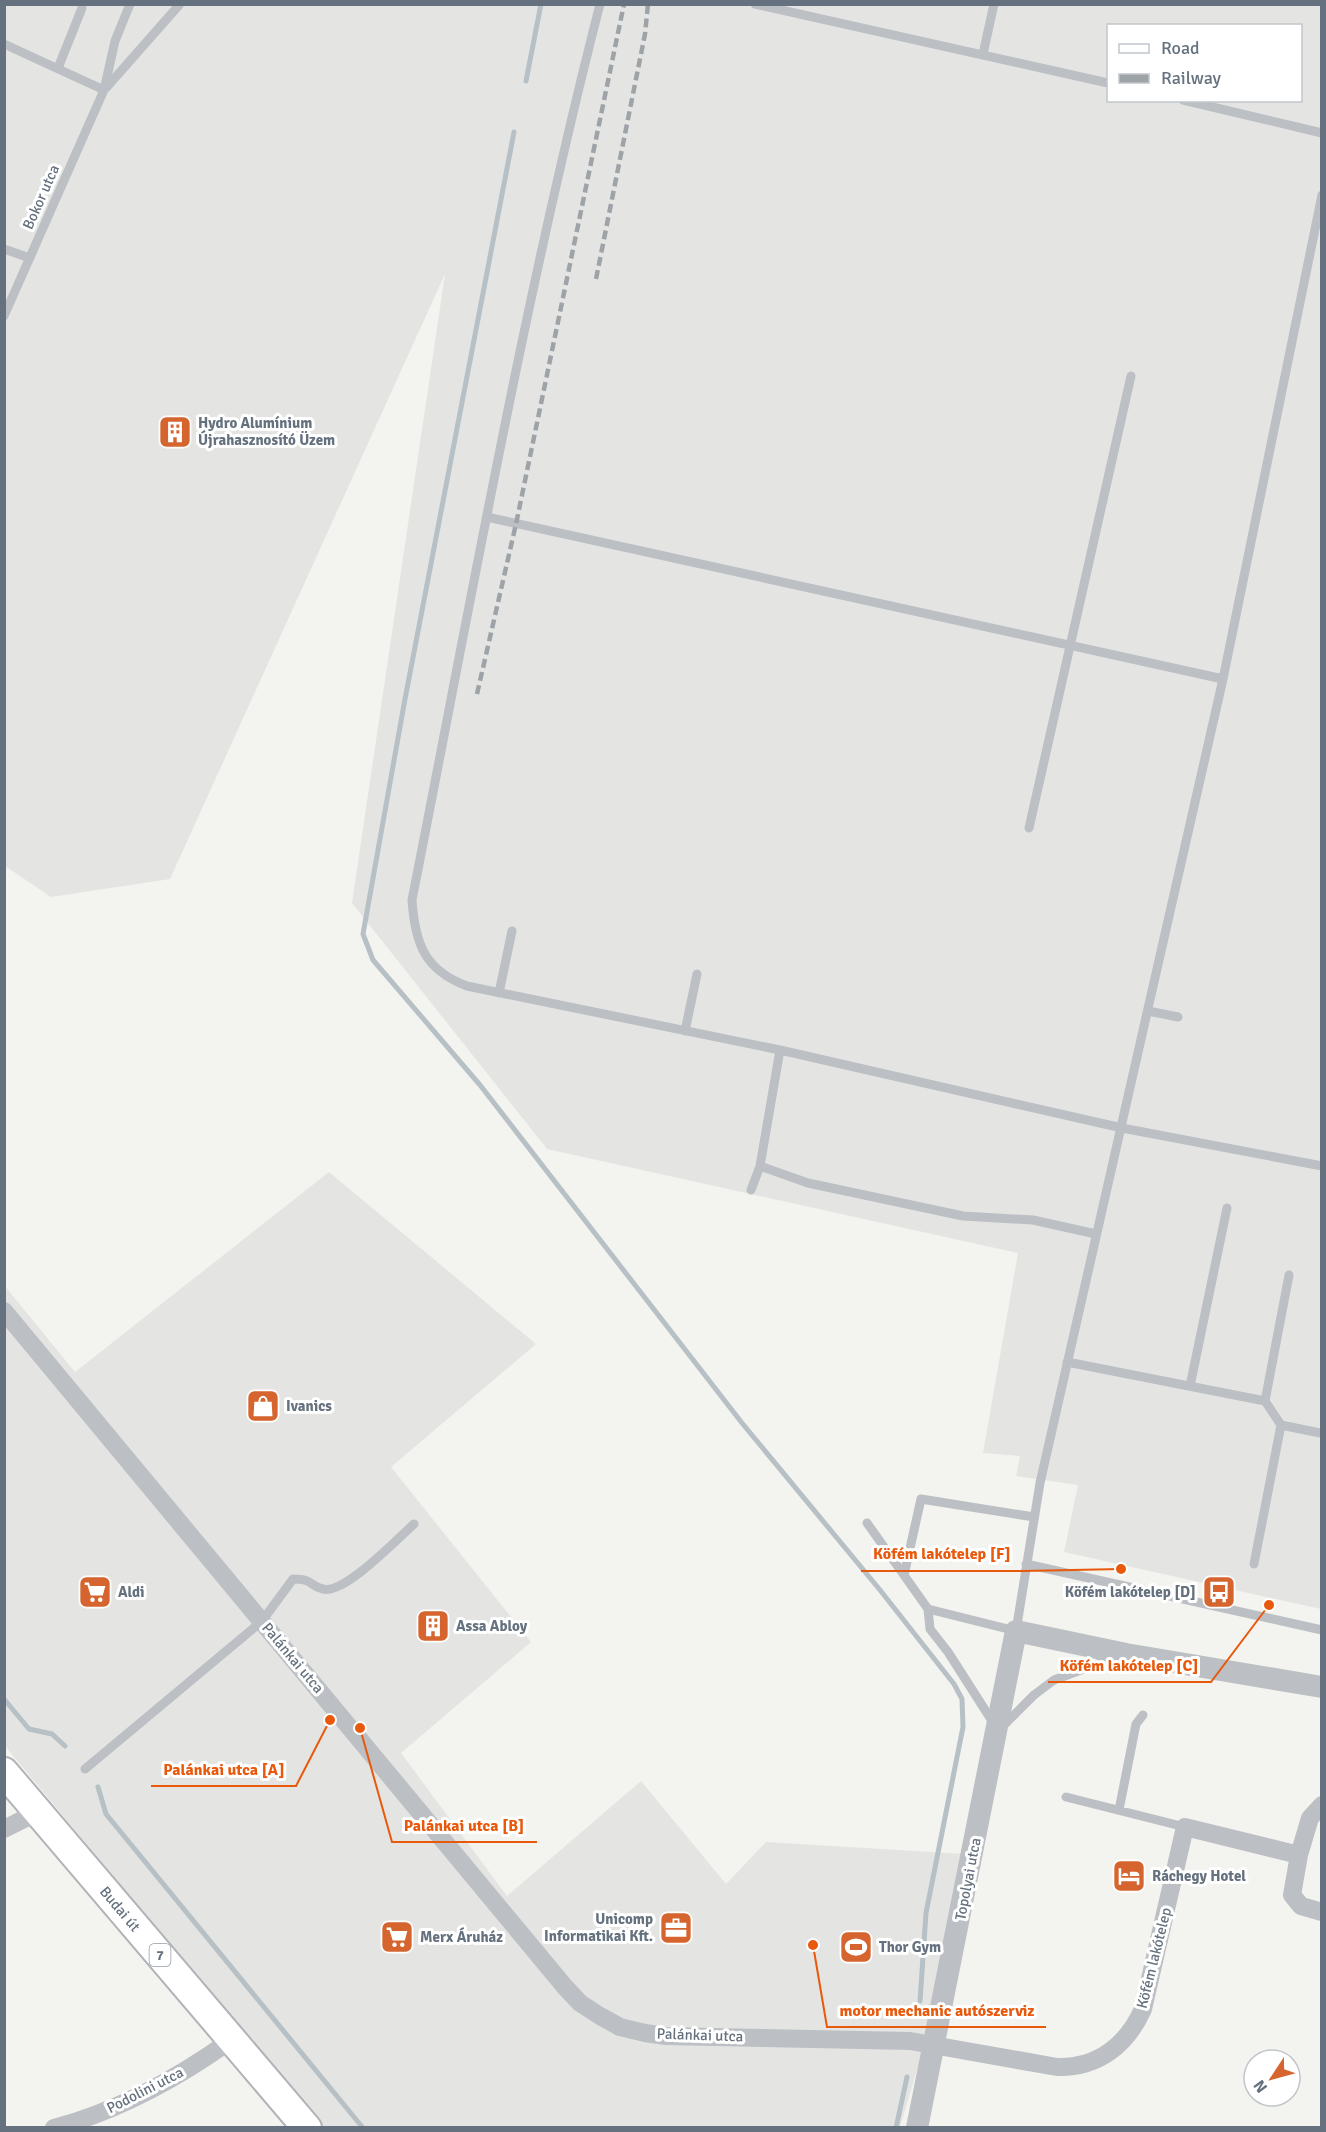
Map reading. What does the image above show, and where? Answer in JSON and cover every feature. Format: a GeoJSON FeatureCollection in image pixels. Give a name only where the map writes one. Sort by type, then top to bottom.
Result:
{"type":"FeatureCollection","features":[{"type":"Feature","properties":{"kind":"main road","name":"Budai út"},"geometry":{"type":"LineString","coordinates":[[4,1772],[307,2127]]}},
{"type":"Feature","properties":{"kind":"street","name":"Palánkai utca"},"geometry":{"type":"LineString","coordinates":[[4,1311],[580,2003],[620,2027],[666,2036],[851,2038],[935,2046]]}},
{"type":"Feature","properties":{"kind":"street"},"geometry":{"type":"LineString","coordinates":[[1016,1631],[1126,1654],[1322,1687]]}},
{"type":"Feature","properties":{"kind":"street","name":"Topolyai utca"},"geometry":{"type":"LineString","coordinates":[[917,2127],[998,1731],[1016,1631]]}},
{"type":"Feature","properties":{"kind":"street"},"geometry":{"type":"LineString","coordinates":[[1322,1805],[1310,1818],[1299,1855],[1293,1894],[1300,1906],[1322,1912]]}},
{"type":"Feature","properties":{"kind":"street"},"geometry":{"type":"LineString","coordinates":[[4,1828],[38,1812]]}},
{"type":"Feature","properties":{"kind":"street"},"geometry":{"type":"LineString","coordinates":[[1185,1827],[1299,1855]]}},
{"type":"Feature","properties":{"kind":"street","name":"Köfém lakótelep"},"geometry":{"type":"LineString","coordinates":[[935,2046],[1057,2067],[1071,2067],[1105,2056],[1121,2044],[1135,2027],[1143,2009],[1185,1827]]}},
{"type":"Feature","properties":{"kind":"street","name":"Podolini utca"},"geometry":{"type":"LineString","coordinates":[[54,2127],[85,2120],[126,2102],[202,2060],[231,2040]]}},
{"type":"Feature","properties":{"kind":"lane"},"geometry":{"type":"LineString","coordinates":[[104,90],[116,41],[130,4]]}},
{"type":"Feature","properties":{"kind":"lane"},"geometry":{"type":"LineString","coordinates":[[104,90],[180,4]]}},
{"type":"Feature","properties":{"kind":"lane"},"geometry":{"type":"LineString","coordinates":[[600,4],[572,114],[487,517],[412,900],[417,937],[423,951],[436,969],[459,983],[499,993],[780,1050],[1122,1128],[1322,1166]]}},
{"type":"Feature","properties":{"kind":"lane"},"geometry":{"type":"LineString","coordinates":[[755,4],[1107,83]]}},
{"type":"Feature","properties":{"kind":"lane"},"geometry":{"type":"LineString","coordinates":[[983,54],[994,4]]}},
{"type":"Feature","properties":{"kind":"lane"},"geometry":{"type":"LineString","coordinates":[[58,68],[82,8]]}},
{"type":"Feature","properties":{"kind":"lane"},"geometry":{"type":"LineString","coordinates":[[4,44],[104,90]]}},
{"type":"Feature","properties":{"kind":"lane","name":"Bokor utca"},"geometry":{"type":"LineString","coordinates":[[4,316],[104,90]]}},
{"type":"Feature","properties":{"kind":"lane"},"geometry":{"type":"LineString","coordinates":[[1192,102],[1322,133]]}},
{"type":"Feature","properties":{"kind":"lane"},"geometry":{"type":"LineString","coordinates":[[928,1609],[1016,1631],[1034,1517],[1067,1362],[1223,679],[1322,195]]}},
{"type":"Feature","properties":{"kind":"lane"},"geometry":{"type":"LineString","coordinates":[[4,249],[30,258]]}},
{"type":"Feature","properties":{"kind":"lane"},"geometry":{"type":"LineString","coordinates":[[1029,828],[1072,646],[1131,376]]}},
{"type":"Feature","properties":{"kind":"lane"},"geometry":{"type":"LineString","coordinates":[[487,517],[1223,679]]}},
{"type":"Feature","properties":{"kind":"lane"},"geometry":{"type":"LineString","coordinates":[[499,993],[512,930]]}},
{"type":"Feature","properties":{"kind":"lane"},"geometry":{"type":"LineString","coordinates":[[685,1031],[697,974]]}},
{"type":"Feature","properties":{"kind":"lane"},"geometry":{"type":"LineString","coordinates":[[1148,1011],[1178,1017]]}},
{"type":"Feature","properties":{"kind":"lane"},"geometry":{"type":"LineString","coordinates":[[751,1190],[760,1166],[780,1050]]}},
{"type":"Feature","properties":{"kind":"lane"},"geometry":{"type":"LineString","coordinates":[[760,1166],[808,1184],[963,1216],[1033,1220],[1096,1234]]}},
{"type":"Feature","properties":{"kind":"lane"},"geometry":{"type":"LineString","coordinates":[[1190,1386],[1227,1208]]}},
{"type":"Feature","properties":{"kind":"lane"},"geometry":{"type":"LineString","coordinates":[[1254,1564],[1281,1425],[1265,1401],[1289,1275]]}},
{"type":"Feature","properties":{"kind":"lane"},"geometry":{"type":"LineString","coordinates":[[1067,1362],[1265,1401]]}},
{"type":"Feature","properties":{"kind":"lane"},"geometry":{"type":"LineString","coordinates":[[1281,1425],[1320,1433]]}},
{"type":"Feature","properties":{"kind":"lane"},"geometry":{"type":"LineString","coordinates":[[904,1575],[921,1500],[1034,1517]]}},
{"type":"Feature","properties":{"kind":"lane"},"geometry":{"type":"LineString","coordinates":[[867,1523],[928,1609],[930,1629],[954,1660],[998,1731],[1034,1695],[1053,1680],[1126,1654]]}},
{"type":"Feature","properties":{"kind":"lane"},"geometry":{"type":"LineString","coordinates":[[85,1769],[262,1621],[293,1579],[308,1579],[323,1589],[335,1588],[348,1582],[414,1524]]}},
{"type":"Feature","properties":{"kind":"lane"},"geometry":{"type":"LineString","coordinates":[[1026,1564],[1322,1630]]}},
{"type":"Feature","properties":{"kind":"lane"},"geometry":{"type":"LineString","coordinates":[[1119,1810],[1136,1724],[1143,1716]]}},
{"type":"Feature","properties":{"kind":"lane"},"geometry":{"type":"LineString","coordinates":[[1066,1797],[1185,1827]]}},
{"type":"Feature","properties":{"kind":"shaded area"},"geometry":{"type":"Polygon","coordinates":[[[4,5],[1321,5],[1321,1609],[1064,1552],[1078,1485],[1016,1476],[1020,1456],[983,1453],[1018,1253],[547,1149],[352,903],[445,274],[170,879],[51,897],[5,866],[4,5]]]}},
{"type":"Feature","properties":{"kind":"shaded area"},"geometry":{"type":"Polygon","coordinates":[[[329,1172],[536,1344],[391,1467],[531,1642],[401,1753],[507,1896],[641,1781],[726,1884],[766,1842],[981,1855],[900,2127],[322,2127],[5,1746],[4,1285],[75,1372],[329,1172]]]}},
{"type":"Feature","properties":{"kind":"waterway"},"geometry":{"type":"LineString","coordinates":[[526,81],[541,4]]}},
{"type":"Feature","properties":{"kind":"waterway"},"geometry":{"type":"LineString","coordinates":[[514,132],[405,699],[363,934],[373,960],[480,1085],[742,1423],[880,1590],[954,1684],[962,1699],[963,1727],[926,1913],[920,2001]]}},
{"type":"Feature","properties":{"kind":"waterway"},"geometry":{"type":"LineString","coordinates":[[4,1699],[29,1729],[52,1734],[65,1746]]}},
{"type":"Feature","properties":{"kind":"waterway"},"geometry":{"type":"LineString","coordinates":[[98,1787],[106,1814],[363,2128]]}},
{"type":"Feature","properties":{"kind":"waterway"},"geometry":{"type":"LineString","coordinates":[[896,2128],[907,2077]]}},
{"type":"Feature","properties":{"kind":"railway"},"geometry":{"type":"LineString","coordinates":[[477,694],[516,524],[624,4]]}},
{"type":"Feature","properties":{"kind":"railway"},"geometry":{"type":"LineString","coordinates":[[596,279],[645,34],[648,4]]}},
{"type":"Feature","properties":{"kind":"place","name":"Hydro Alumínium Újrahasznosító Üzem"},"geometry":{"type":"Point","coordinates":[175,432]}},
{"type":"Feature","properties":{"kind":"place","name":"Ivanics"},"geometry":{"type":"Point","coordinates":[263,1406]}},
{"type":"Feature","properties":{"kind":"place","name":"Köfém lakótelep [F]"},"geometry":{"type":"Point","coordinates":[1121,1569]}},
{"type":"Feature","properties":{"kind":"place","name":"Aldi"},"geometry":{"type":"Point","coordinates":[95,1592]}},
{"type":"Feature","properties":{"kind":"place","name":"Köfém lakótelep [D]"},"geometry":{"type":"Point","coordinates":[1219,1592]}},
{"type":"Feature","properties":{"kind":"place","name":"Köfém lakótelep [C]"},"geometry":{"type":"Point","coordinates":[1269,1605]}},
{"type":"Feature","properties":{"kind":"place","name":"Assa Abloy"},"geometry":{"type":"Point","coordinates":[433,1626]}},
{"type":"Feature","properties":{"kind":"place","name":"Palánkai utca [A]"},"geometry":{"type":"Point","coordinates":[330,1720]}},
{"type":"Feature","properties":{"kind":"place","name":"Palánkai utca [B]"},"geometry":{"type":"Point","coordinates":[360,1728]}},
{"type":"Feature","properties":{"kind":"place","name":"Ráchegy Hotel"},"geometry":{"type":"Point","coordinates":[1129,1876]}},
{"type":"Feature","properties":{"kind":"place","name":"Unicomp Informatikai Kft."},"geometry":{"type":"Point","coordinates":[676,1928]}},
{"type":"Feature","properties":{"kind":"place","name":"Merx Áruház"},"geometry":{"type":"Point","coordinates":[397,1937]}},
{"type":"Feature","properties":{"kind":"place","name":"motor mechanic autószerviz"},"geometry":{"type":"Point","coordinates":[813,1945]}},
{"type":"Feature","properties":{"kind":"place","name":"Thor Gym"},"geometry":{"type":"Point","coordinates":[856,1947]}}]}
